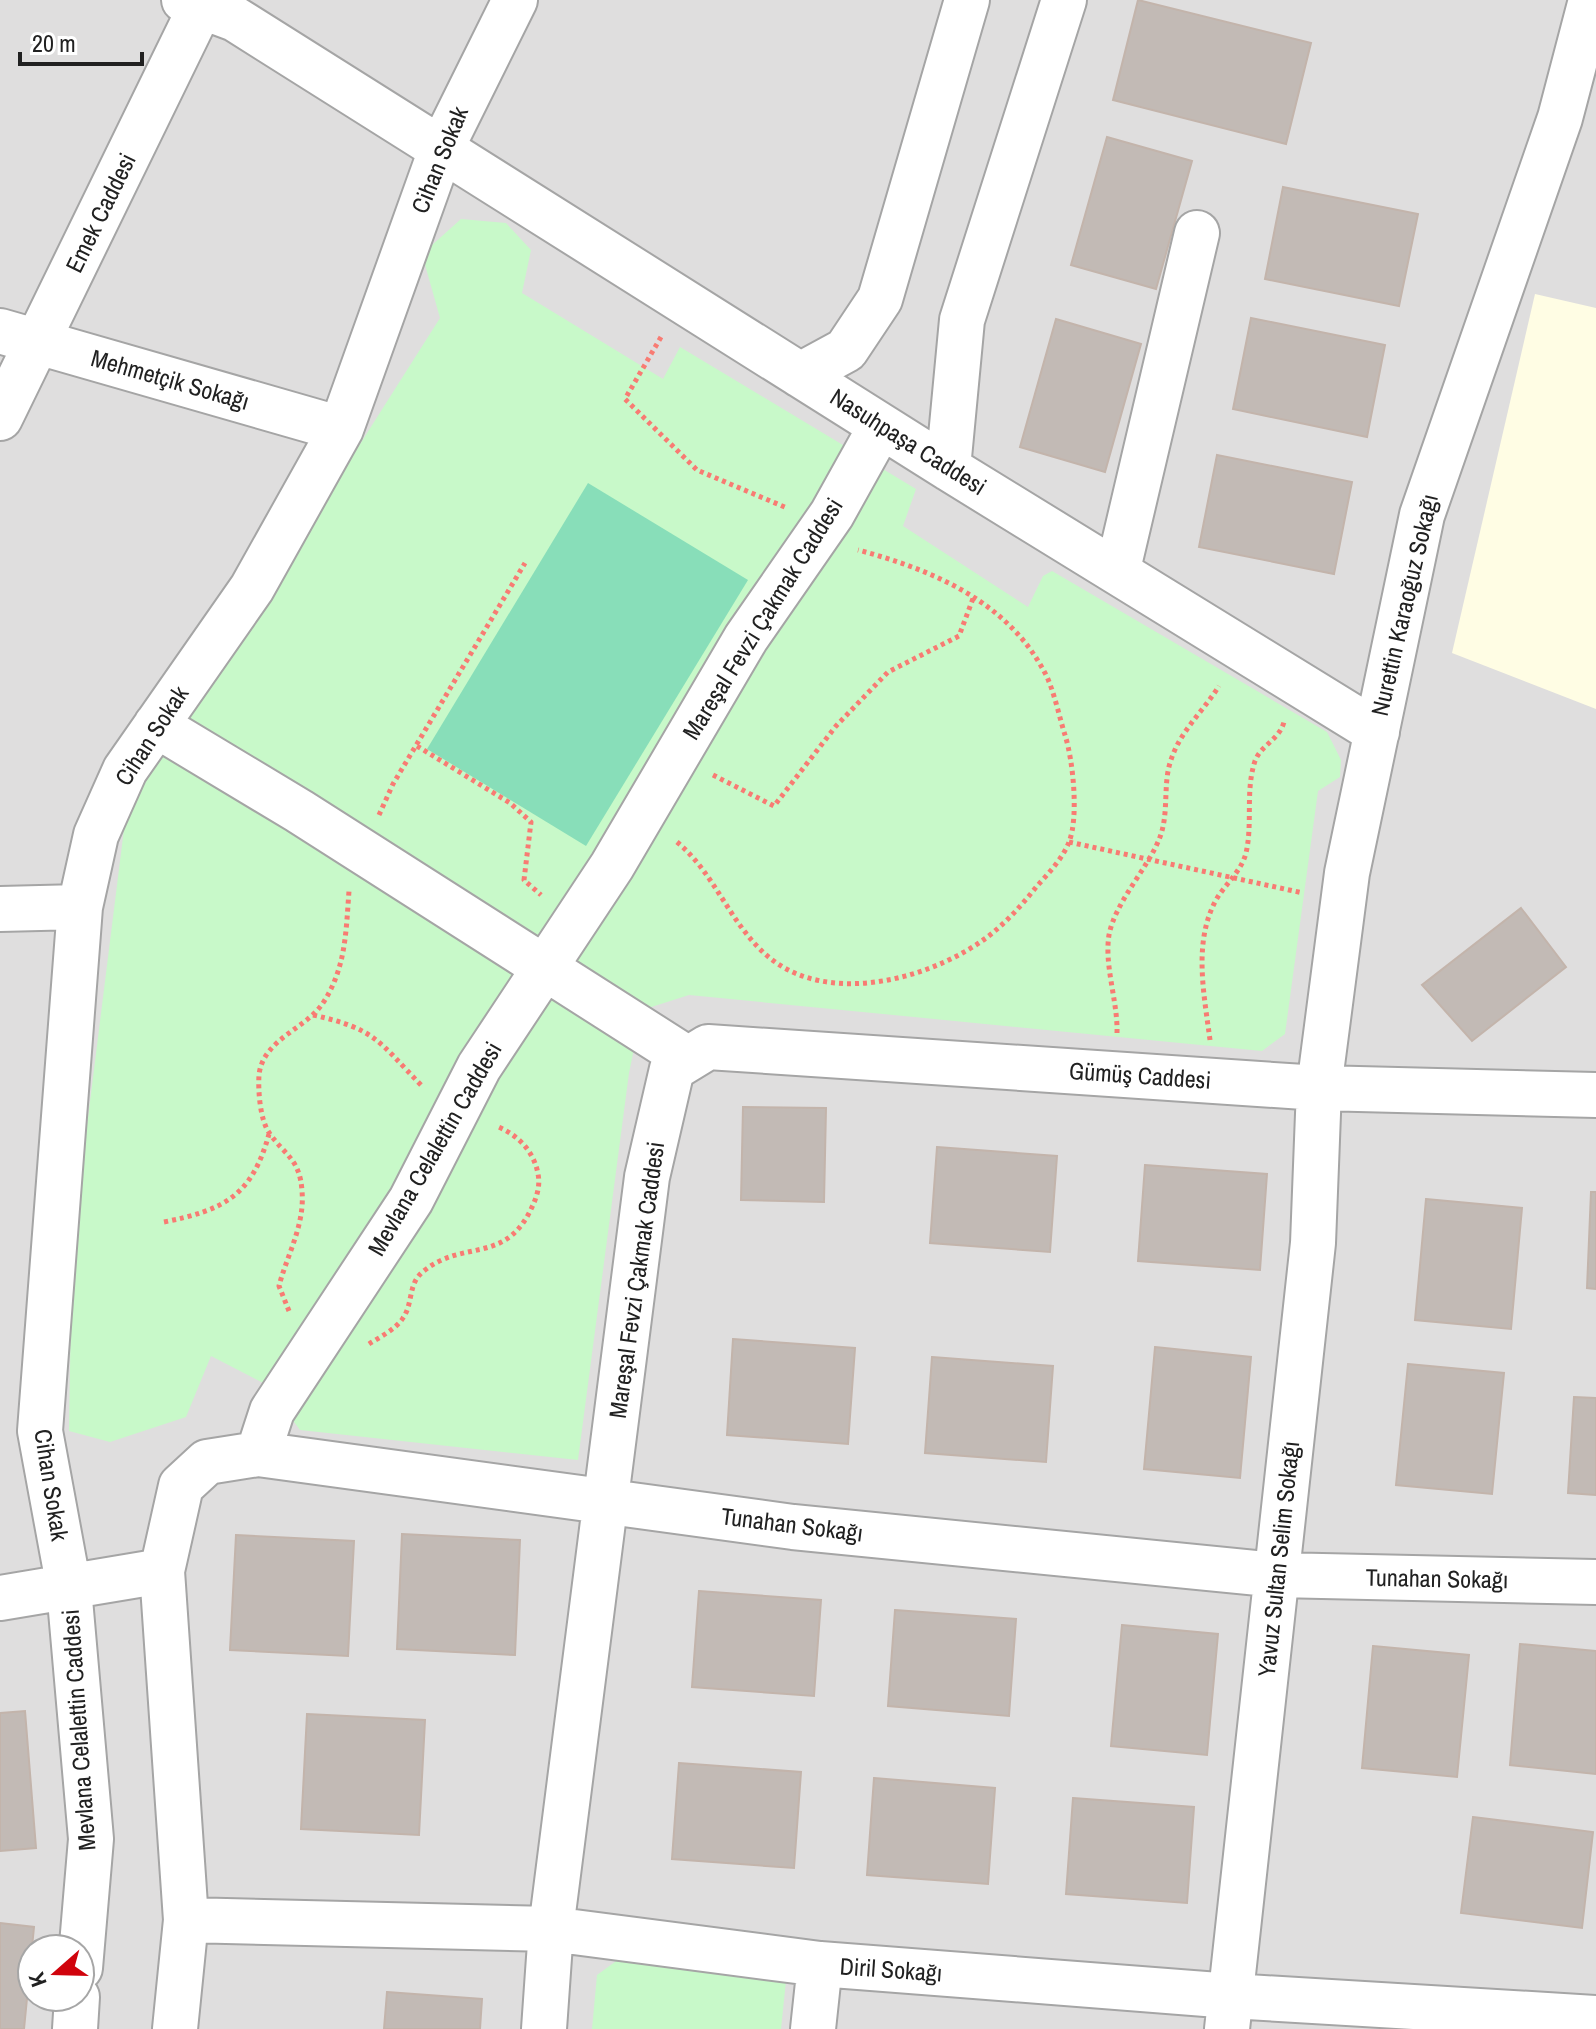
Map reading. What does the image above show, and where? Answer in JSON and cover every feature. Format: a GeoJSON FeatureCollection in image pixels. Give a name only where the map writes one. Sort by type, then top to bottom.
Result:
{"type":"FeatureCollection","features":[{"type":"Feature","properties":{"kind":"street","name":"Cihan Sokak"},"geometry":{"type":"LineString","coordinates":[[69,1588],[40,1431],[80,907],[96,835],[125,770],[164,730],[252,588],[341,429],[442,147],[515,0]]}},
{"type":"Feature","properties":{"kind":"street"},"geometry":{"type":"LineString","coordinates":[[800,375],[846,350],[880,299],[967,0]]}},
{"type":"Feature","properties":{"kind":"street"},"geometry":{"type":"LineString","coordinates":[[948,468],[962,320],[1064,0]]}},
{"type":"Feature","properties":{"kind":"street","name":"Nurettin Karaoğuz Sokağı"},"geometry":{"type":"LineString","coordinates":[[1319,1088],[1344,901],[1422,515],[1560,118],[1591,0]]}},
{"type":"Feature","properties":{"kind":"street","name":"Nasuhpaşa Caddesi"},"geometry":{"type":"LineString","coordinates":[[196,2],[235,19],[948,468],[1118,569],[1377,732]]}},
{"type":"Feature","properties":{"kind":"street","name":"Emek Caddesi"},"geometry":{"type":"LineString","coordinates":[[0,418],[19,336],[196,2]]}},
{"type":"Feature","properties":{"kind":"street"},"geometry":{"type":"LineString","coordinates":[[1118,569],[1197,233]]}},
{"type":"Feature","properties":{"kind":"street","name":"Mehmetçik Sokağı"},"geometry":{"type":"LineString","coordinates":[[19,336],[341,429]]}},
{"type":"Feature","properties":{"kind":"street","name":"Mareşal Fevzi Çakmak Caddesi"},"geometry":{"type":"LineString","coordinates":[[545,969],[641,816],[746,638],[820,530],[881,426]]}},
{"type":"Feature","properties":{"kind":"street"},"geometry":{"type":"LineString","coordinates":[[164,730],[688,1059]]}},
{"type":"Feature","properties":{"kind":"street"},"geometry":{"type":"LineString","coordinates":[[0,909],[80,907]]}},
{"type":"Feature","properties":{"kind":"street","name":"Mevlana Celalettin Caddesi"},"geometry":{"type":"LineString","coordinates":[[258,1454],[272,1411],[411,1200],[479,1067],[545,969]]}},
{"type":"Feature","properties":{"kind":"street","name":"Gümüş Caddesi"},"geometry":{"type":"LineString","coordinates":[[688,1059],[708,1047],[1319,1088],[1596,1095]]}},
{"type":"Feature","properties":{"kind":"street","name":"Mareşal Fevzi Çakmak Caddesi"},"geometry":{"type":"LineString","coordinates":[[544,2029],[551,1929],[647,1177],[672,1069],[688,1059]]}},
{"type":"Feature","properties":{"kind":"street","name":"Yavuz Sultan Selim Sokağı"},"geometry":{"type":"LineString","coordinates":[[1229,2013],[1313,1243],[1319,1088]]}},
{"type":"Feature","properties":{"kind":"street","name":"Tunahan Sokağı"},"geometry":{"type":"LineString","coordinates":[[175,2029],[186,1920],[162,1571],[181,1486],[207,1462],[258,1454],[793,1527],[1277,1575],[1596,1582]]}},
{"type":"Feature","properties":{"kind":"street"},"geometry":{"type":"LineString","coordinates":[[0,1598],[162,1571]]}},
{"type":"Feature","properties":{"kind":"street","name":"Mevlana Celalettin Caddesi"},"geometry":{"type":"LineString","coordinates":[[69,1588],[91,1839],[83,1933]]}},
{"type":"Feature","properties":{"kind":"street","name":"Diril Sokağı"},"geometry":{"type":"LineString","coordinates":[[186,1920],[551,1929],[1229,2013],[1596,2018]]}},
{"type":"Feature","properties":{"kind":"street"},"geometry":{"type":"LineString","coordinates":[[813,2029],[820,1964]]}},
{"type":"Feature","properties":{"kind":"path"},"geometry":{"type":"LineString","coordinates":[[641,816],[680,845],[759,952],[798,974],[837,983],[873,983],[898,977],[942,962],[985,939],[1015,913],[1069,842],[1073,758],[1047,677],[1016,632],[974,596],[924,570],[820,530],[697,470],[625,399],[680,299]]}},
{"type":"Feature","properties":{"kind":"path"},"geometry":{"type":"LineString","coordinates":[[164,1222],[206,1214],[227,1203],[256,1172],[269,1134],[260,1094],[263,1060],[284,1037],[313,1015],[340,971],[357,849],[525,563]]}},
{"type":"Feature","properties":{"kind":"path"},"geometry":{"type":"LineString","coordinates":[[677,756],[774,806],[836,726],[888,672],[959,636],[974,596]]}},
{"type":"Feature","properties":{"kind":"path"},"geometry":{"type":"LineString","coordinates":[[1116,1074],[1118,1007],[1109,936],[1145,860],[1160,838],[1168,799],[1169,767],[1179,737],[1208,703],[1230,668],[1239,645]]}},
{"type":"Feature","properties":{"kind":"path"},"geometry":{"type":"LineString","coordinates":[[1215,1081],[1202,959],[1206,923],[1217,897],[1233,879],[1244,859],[1250,835],[1249,796],[1256,758],[1280,735],[1295,680]]}},
{"type":"Feature","properties":{"kind":"path"},"geometry":{"type":"LineString","coordinates":[[417,746],[510,803],[531,822],[524,880],[574,924]]}},
{"type":"Feature","properties":{"kind":"path"},"geometry":{"type":"LineString","coordinates":[[1069,842],[1344,901]]}},
{"type":"Feature","properties":{"kind":"path"},"geometry":{"type":"LineString","coordinates":[[269,1134],[289,1152],[298,1170],[302,1191],[299,1228],[279,1286],[289,1311],[315,1342],[346,1351],[362,1348],[404,1317],[414,1281],[424,1270],[462,1253],[493,1247],[518,1233],[533,1205],[540,1182],[537,1167],[515,1135],[455,1110],[424,1088],[370,1032],[354,1024],[313,1015]]}},
{"type":"Feature","properties":{"kind":"shaded area"},"geometry":{"type":"Polygon","coordinates":[[[0,0],[1596,0],[1596,2029],[0,2029],[0,0]]]}},
{"type":"Feature","properties":{"kind":"shaded area"},"geometry":{"type":"Polygon","coordinates":[[[1535,294],[1596,308],[1596,709],[1452,653],[1535,294]]]}},
{"type":"Feature","properties":{"kind":"green space"},"geometry":{"type":"Polygon","coordinates":[[[461,219],[506,223],[531,250],[522,293],[663,379],[680,347],[916,489],[903,526],[1028,607],[1043,576],[1052,571],[1327,732],[1341,760],[1340,777],[1318,791],[1285,1034],[1262,1051],[689,995],[642,1010],[629,1073],[578,1460],[300,1430],[267,1385],[211,1356],[186,1417],[110,1442],[69,1431],[72,1246],[126,813],[440,318],[422,254],[461,219]]]}},
{"type":"Feature","properties":{"kind":"green space"},"geometry":{"type":"Polygon","coordinates":[[[588,483],[748,580],[586,846],[427,749],[588,483]]]}},
{"type":"Feature","properties":{"kind":"green space"},"geometry":{"type":"Polygon","coordinates":[[[619,1959],[787,1971],[781,2029],[592,2029],[597,1975],[619,1959]]]}},
{"type":"Feature","properties":{"kind":"building"},"geometry":{"type":"Polygon","coordinates":[[[1138,0],[1311,43],[1286,144],[1113,100],[1138,0]]]}},
{"type":"Feature","properties":{"kind":"building"},"geometry":{"type":"Polygon","coordinates":[[[1107,137],[1192,161],[1156,289],[1071,265],[1107,137]]]}},
{"type":"Feature","properties":{"kind":"building"},"geometry":{"type":"Polygon","coordinates":[[[1283,187],[1418,214],[1399,306],[1265,279],[1283,187]]]}},
{"type":"Feature","properties":{"kind":"building"},"geometry":{"type":"Polygon","coordinates":[[[1251,318],[1385,345],[1367,437],[1233,409],[1251,318]]]}},
{"type":"Feature","properties":{"kind":"building"},"geometry":{"type":"Polygon","coordinates":[[[1056,319],[1141,344],[1105,472],[1020,447],[1056,319]]]}},
{"type":"Feature","properties":{"kind":"building"},"geometry":{"type":"Polygon","coordinates":[[[1217,455],[1352,482],[1334,574],[1199,547],[1217,455]]]}},
{"type":"Feature","properties":{"kind":"building"},"geometry":{"type":"Polygon","coordinates":[[[1521,908],[1566,967],[1472,1041],[1422,985],[1521,908]]]}},
{"type":"Feature","properties":{"kind":"building"},"geometry":{"type":"Polygon","coordinates":[[[743,1107],[826,1108],[824,1202],[741,1200],[743,1107]]]}},
{"type":"Feature","properties":{"kind":"building"},"geometry":{"type":"Polygon","coordinates":[[[937,1147],[1057,1156],[1050,1252],[930,1243],[937,1147]]]}},
{"type":"Feature","properties":{"kind":"building"},"geometry":{"type":"Polygon","coordinates":[[[1145,1165],[1267,1174],[1260,1270],[1138,1261],[1145,1165]]]}},
{"type":"Feature","properties":{"kind":"building"},"geometry":{"type":"Polygon","coordinates":[[[1591,1192],[1596,1192],[1596,1289],[1587,1288],[1591,1192]]]}},
{"type":"Feature","properties":{"kind":"building"},"geometry":{"type":"Polygon","coordinates":[[[1426,1199],[1522,1208],[1511,1329],[1415,1320],[1426,1199]]]}},
{"type":"Feature","properties":{"kind":"building"},"geometry":{"type":"Polygon","coordinates":[[[733,1339],[855,1348],[848,1444],[727,1435],[733,1339]]]}},
{"type":"Feature","properties":{"kind":"building"},"geometry":{"type":"Polygon","coordinates":[[[1155,1347],[1251,1357],[1240,1478],[1144,1469],[1155,1347]]]}},
{"type":"Feature","properties":{"kind":"building"},"geometry":{"type":"Polygon","coordinates":[[[932,1357],[1053,1366],[1046,1462],[925,1453],[932,1357]]]}},
{"type":"Feature","properties":{"kind":"building"},"geometry":{"type":"Polygon","coordinates":[[[1408,1364],[1504,1373],[1492,1494],[1396,1485],[1408,1364]]]}},
{"type":"Feature","properties":{"kind":"building"},"geometry":{"type":"Polygon","coordinates":[[[1574,1397],[1596,1398],[1596,1495],[1568,1493],[1574,1397]]]}},
{"type":"Feature","properties":{"kind":"building"},"geometry":{"type":"Polygon","coordinates":[[[402,1534],[520,1540],[515,1655],[397,1649],[402,1534]]]}},
{"type":"Feature","properties":{"kind":"building"},"geometry":{"type":"Polygon","coordinates":[[[236,1535],[354,1541],[348,1656],[230,1650],[236,1535]]]}},
{"type":"Feature","properties":{"kind":"building"},"geometry":{"type":"Polygon","coordinates":[[[699,1591],[821,1600],[814,1696],[692,1687],[699,1591]]]}},
{"type":"Feature","properties":{"kind":"building"},"geometry":{"type":"Polygon","coordinates":[[[895,1610],[1016,1619],[1009,1716],[888,1706],[895,1610]]]}},
{"type":"Feature","properties":{"kind":"building"},"geometry":{"type":"Polygon","coordinates":[[[1122,1625],[1218,1634],[1207,1755],[1111,1746],[1122,1625]]]}},
{"type":"Feature","properties":{"kind":"building"},"geometry":{"type":"Polygon","coordinates":[[[1520,1644],[1596,1651],[1596,1774],[1510,1765],[1520,1644]]]}},
{"type":"Feature","properties":{"kind":"building"},"geometry":{"type":"Polygon","coordinates":[[[1373,1646],[1469,1655],[1457,1777],[1362,1768],[1373,1646]]]}},
{"type":"Feature","properties":{"kind":"building"},"geometry":{"type":"Polygon","coordinates":[[[25,1711],[36,1848],[0,1851],[0,1713],[25,1711]]]}},
{"type":"Feature","properties":{"kind":"building"},"geometry":{"type":"Polygon","coordinates":[[[307,1714],[425,1720],[419,1835],[301,1829],[307,1714]]]}},
{"type":"Feature","properties":{"kind":"building"},"geometry":{"type":"Polygon","coordinates":[[[679,1763],[801,1772],[794,1868],[672,1859],[679,1763]]]}},
{"type":"Feature","properties":{"kind":"building"},"geometry":{"type":"Polygon","coordinates":[[[874,1778],[995,1788],[988,1884],[867,1875],[874,1778]]]}},
{"type":"Feature","properties":{"kind":"building"},"geometry":{"type":"Polygon","coordinates":[[[1073,1798],[1194,1807],[1187,1903],[1066,1894],[1073,1798]]]}},
{"type":"Feature","properties":{"kind":"building"},"geometry":{"type":"Polygon","coordinates":[[[1473,1817],[1593,1832],[1582,1928],[1461,1913],[1473,1817]]]}},
{"type":"Feature","properties":{"kind":"building"},"geometry":{"type":"Polygon","coordinates":[[[0,1923],[34,1927],[33,1933],[16,1933],[16,2013],[26,2013],[24,2029],[0,2029],[0,1923]]]}},
{"type":"Feature","properties":{"kind":"building"},"geometry":{"type":"Polygon","coordinates":[[[387,1992],[482,1999],[480,2029],[384,2029],[387,1992]]]}}]}
